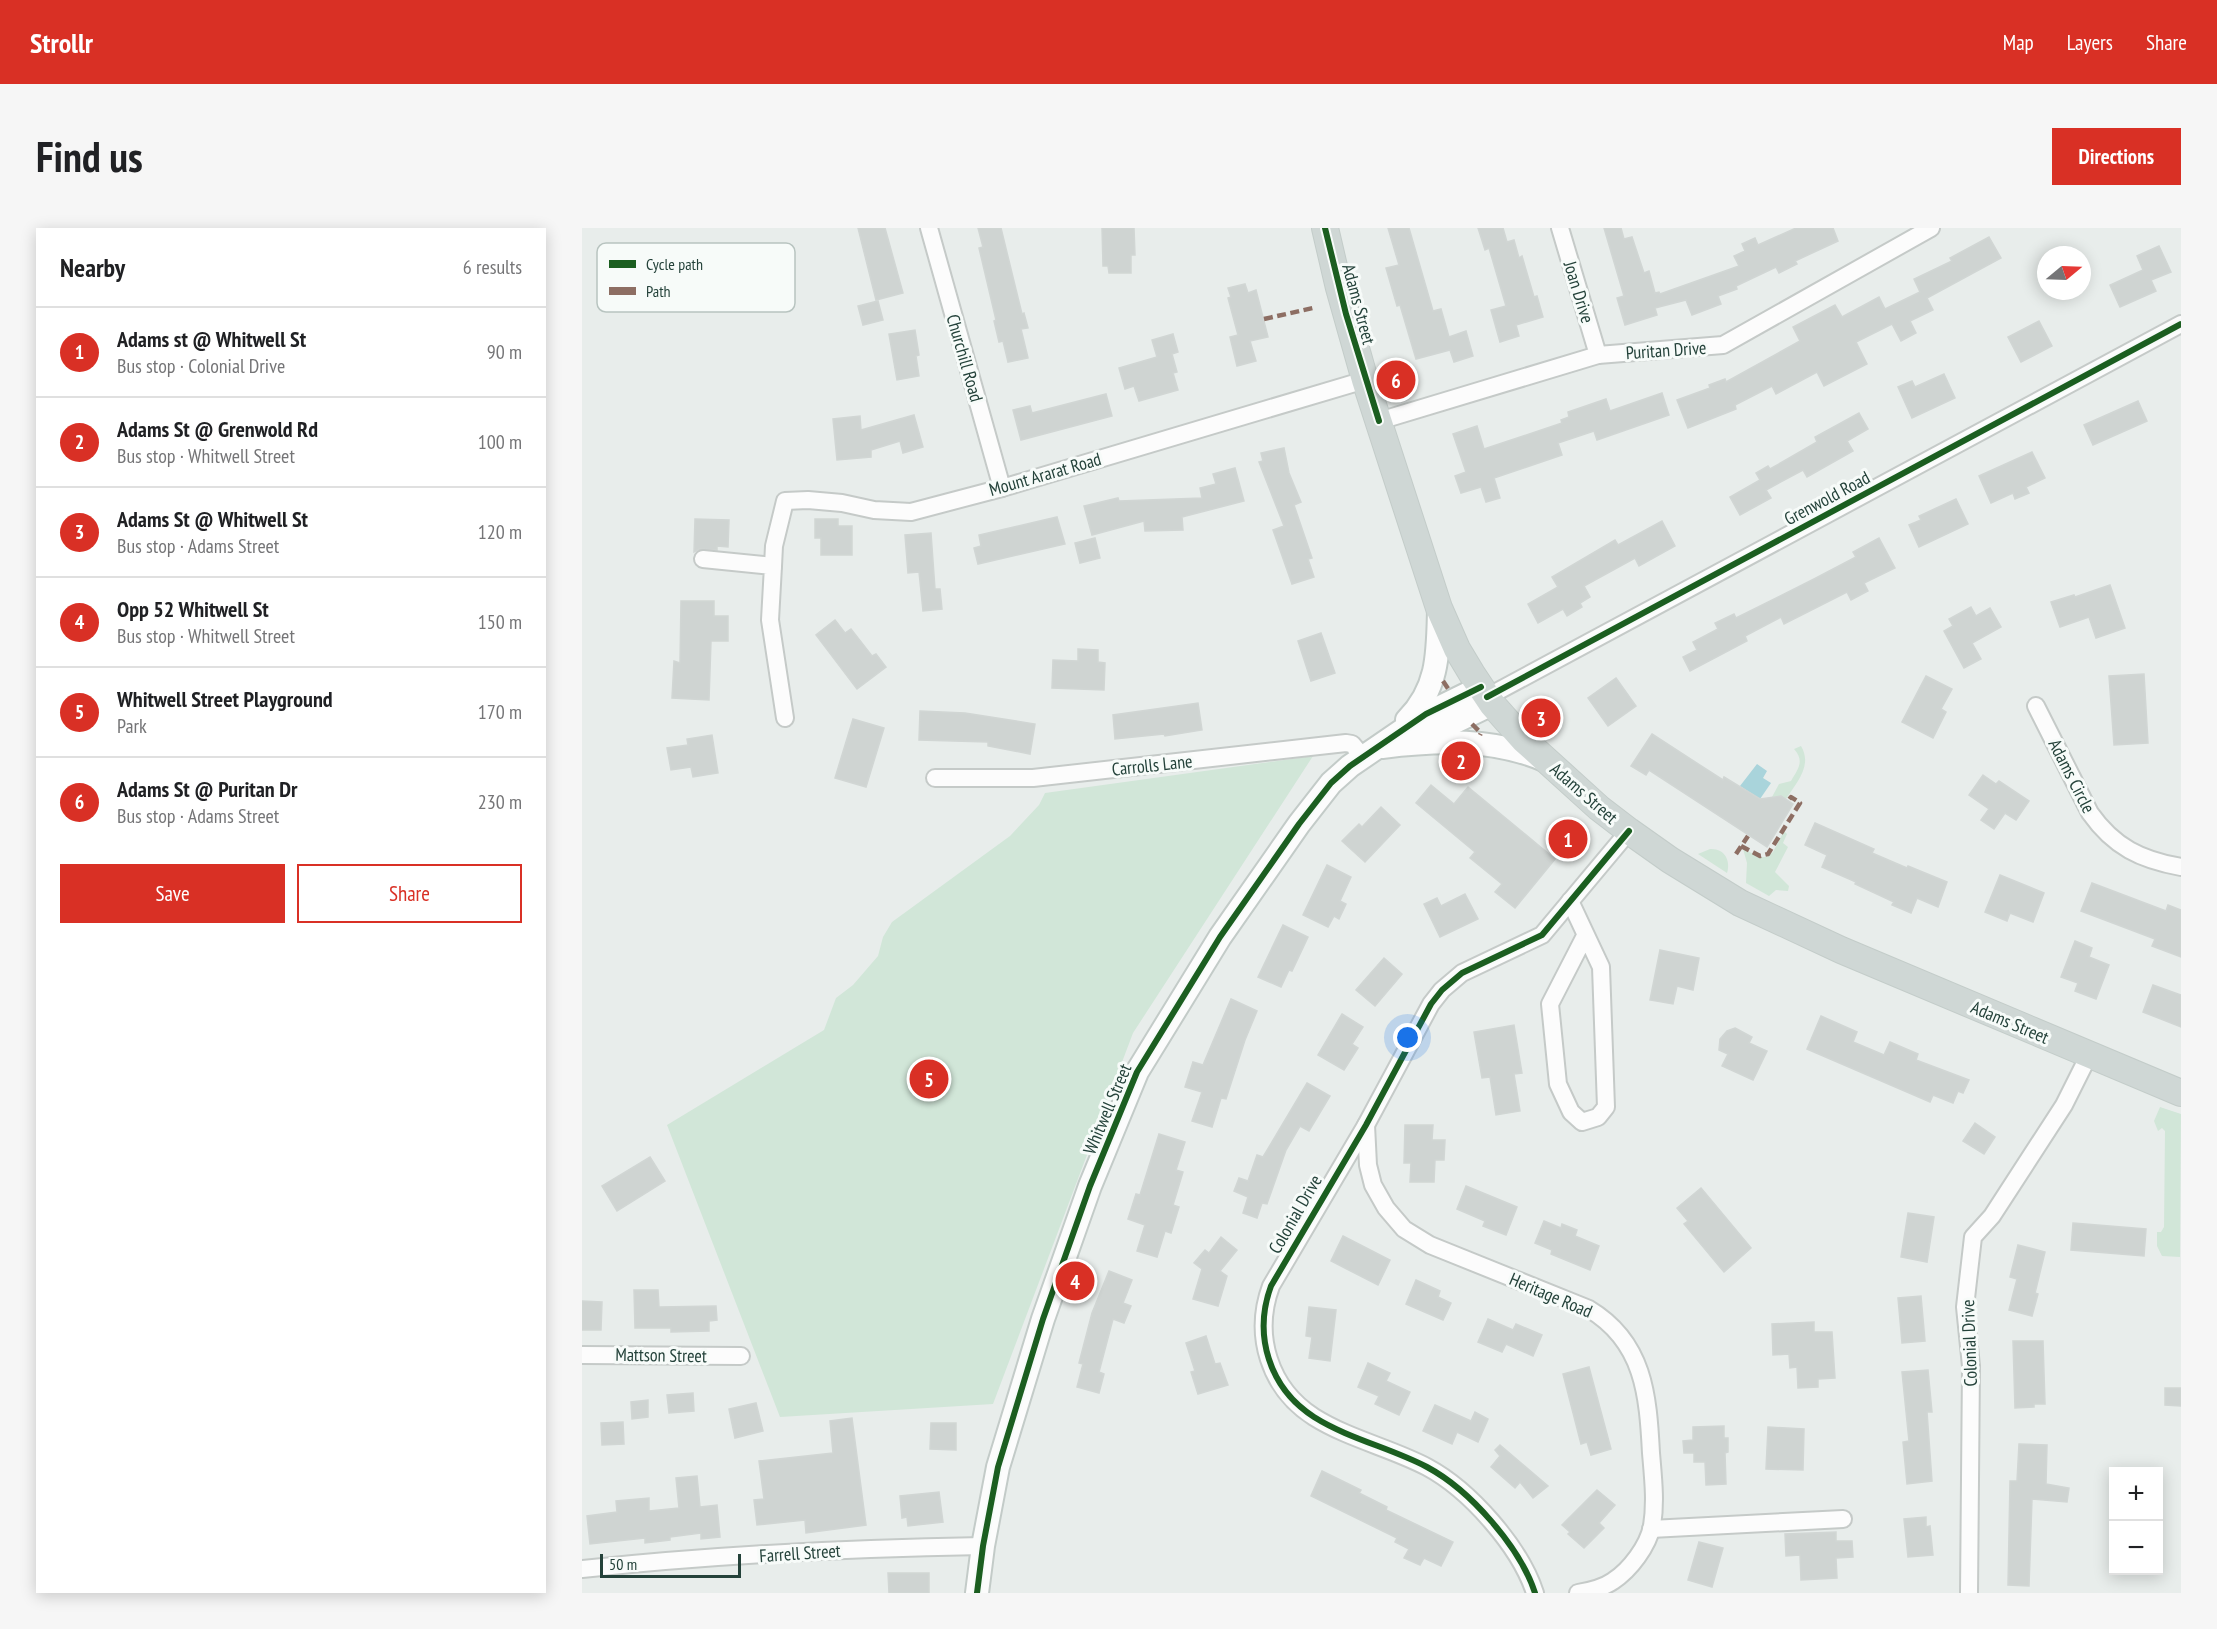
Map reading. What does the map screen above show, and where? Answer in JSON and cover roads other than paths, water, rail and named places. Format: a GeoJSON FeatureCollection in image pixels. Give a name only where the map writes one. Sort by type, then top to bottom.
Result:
{"type":"FeatureCollection","features":[{"type":"Feature","properties":{"kind":"main road","name":"Adams Street"},"geometry":{"type":"LineString","coordinates":[[1325,228],[1365,380],[1439,608],[1457,649],[1487,696],[1524,740],[1629,831],[1706,884],[1760,913],[1840,950],[2181,1093]]}},
{"type":"Feature","properties":{"kind":"street","name":"Churchill Road"},"geometry":{"type":"LineString","coordinates":[[930,228],[1002,488]]}},
{"type":"Feature","properties":{"kind":"street","name":"Joan Drive"},"geometry":{"type":"LineString","coordinates":[[1560,228],[1598,355]]}},
{"type":"Feature","properties":{"kind":"street","name":"Puritan Drive"},"geometry":{"type":"LineString","coordinates":[[1379,421],[1598,355],[1723,345],[1931,228]]}},
{"type":"Feature","properties":{"kind":"street","name":"Grenwold Road"},"geometry":{"type":"LineString","coordinates":[[1487,696],[2181,324]]}},
{"type":"Feature","properties":{"kind":"street","name":"Mount Ararat Road"},"geometry":{"type":"LineString","coordinates":[[773,566],[774,546],[785,501],[808,500],[842,503],[874,510],[911,512],[1002,488],[1365,380]]}},
{"type":"Feature","properties":{"kind":"street"},"geometry":{"type":"LineString","coordinates":[[703,560],[773,566],[770,620],[785,718]]}},
{"type":"Feature","properties":{"kind":"street"},"geometry":{"type":"LineString","coordinates":[[1371,752],[1419,709],[1427,694],[1438,651],[1439,608]]}},
{"type":"Feature","properties":{"kind":"street","name":"Whitwell Street"},"geometry":{"type":"LineString","coordinates":[[977,1593],[983,1546],[998,1467],[1043,1318],[1090,1186],[1137,1072],[1220,937],[1299,824],[1331,783],[1371,752],[1436,731],[1487,696]]}},
{"type":"Feature","properties":{"kind":"street","name":"Adams Circle"},"geometry":{"type":"LineString","coordinates":[[2036,706],[2090,813],[2102,828],[2115,841],[2138,855],[2151,861],[2181,867]]}},
{"type":"Feature","properties":{"kind":"street"},"geometry":{"type":"LineString","coordinates":[[1371,752],[1439,741],[1476,743],[1525,753],[1548,762]]}},
{"type":"Feature","properties":{"kind":"street","name":"Carrolls Lane"},"geometry":{"type":"LineString","coordinates":[[935,778],[1033,778],[1346,743],[1371,752]]}},
{"type":"Feature","properties":{"kind":"street","name":"Colonial Drive"},"geometry":{"type":"LineString","coordinates":[[1535,1593],[1527,1573],[1494,1524],[1460,1489],[1426,1467],[1315,1418],[1296,1402],[1284,1389],[1269,1362],[1264,1345],[1263,1313],[1271,1286],[1366,1125],[1421,1021],[1442,990],[1462,973],[1542,935],[1629,831]]}},
{"type":"Feature","properties":{"kind":"street"},"geometry":{"type":"LineString","coordinates":[[1570,902],[1601,967],[1606,1107],[1598,1117],[1582,1122],[1571,1112],[1558,1084],[1550,1004],[1586,936]]}},
{"type":"Feature","properties":{"kind":"street","name":"Colonial Drive"},"geometry":{"type":"LineString","coordinates":[[1970,1593],[1971,1366],[1965,1306],[1973,1237],[1992,1216],[2064,1105],[2090,1056]]}},
{"type":"Feature","properties":{"kind":"street","name":"Heritage Road"},"geometry":{"type":"LineString","coordinates":[[1366,1125],[1368,1165],[1373,1185],[1386,1208],[1404,1229],[1430,1245],[1589,1309],[1617,1331],[1628,1346],[1642,1375],[1649,1409],[1654,1506],[1651,1529],[1642,1548],[1625,1571],[1602,1587],[1578,1593]]}},
{"type":"Feature","properties":{"kind":"street","name":"Mattson Street"},"geometry":{"type":"LineString","coordinates":[[582,1355],[741,1356]]}},
{"type":"Feature","properties":{"kind":"street"},"geometry":{"type":"LineString","coordinates":[[1651,1529],[1843,1519]]}},
{"type":"Feature","properties":{"kind":"street","name":"Farrell Street"},"geometry":{"type":"LineString","coordinates":[[582,1569],[640,1563],[882,1548],[983,1546]]}},
{"type":"Feature","properties":{"kind":"water"},"geometry":{"type":"Polygon","coordinates":[[[1757,764],[1767,771],[1763,778],[1771,783],[1760,799],[1740,786],[1757,764]]]}},
{"type":"Feature","properties":{"kind":"place","name":"Adams St @ Puritan Dr"},"geometry":{"type":"Point","coordinates":[1396,380]}},
{"type":"Feature","properties":{"kind":"place","name":"Adams St @ Whitwell St"},"geometry":{"type":"Point","coordinates":[1541,718]}},
{"type":"Feature","properties":{"kind":"place","name":"Adams St @ Grenwold Rd"},"geometry":{"type":"Point","coordinates":[1461,761]}},
{"type":"Feature","properties":{"kind":"place","name":"Adams st @ Whitwell St"},"geometry":{"type":"Point","coordinates":[1568,839]}},
{"type":"Feature","properties":{"kind":"place","name":"Whitwell Street Playground"},"geometry":{"type":"Point","coordinates":[929,1079]}},
{"type":"Feature","properties":{"kind":"place","name":"Opp 52 Whitwell St"},"geometry":{"type":"Point","coordinates":[1075,1281]}}]}
